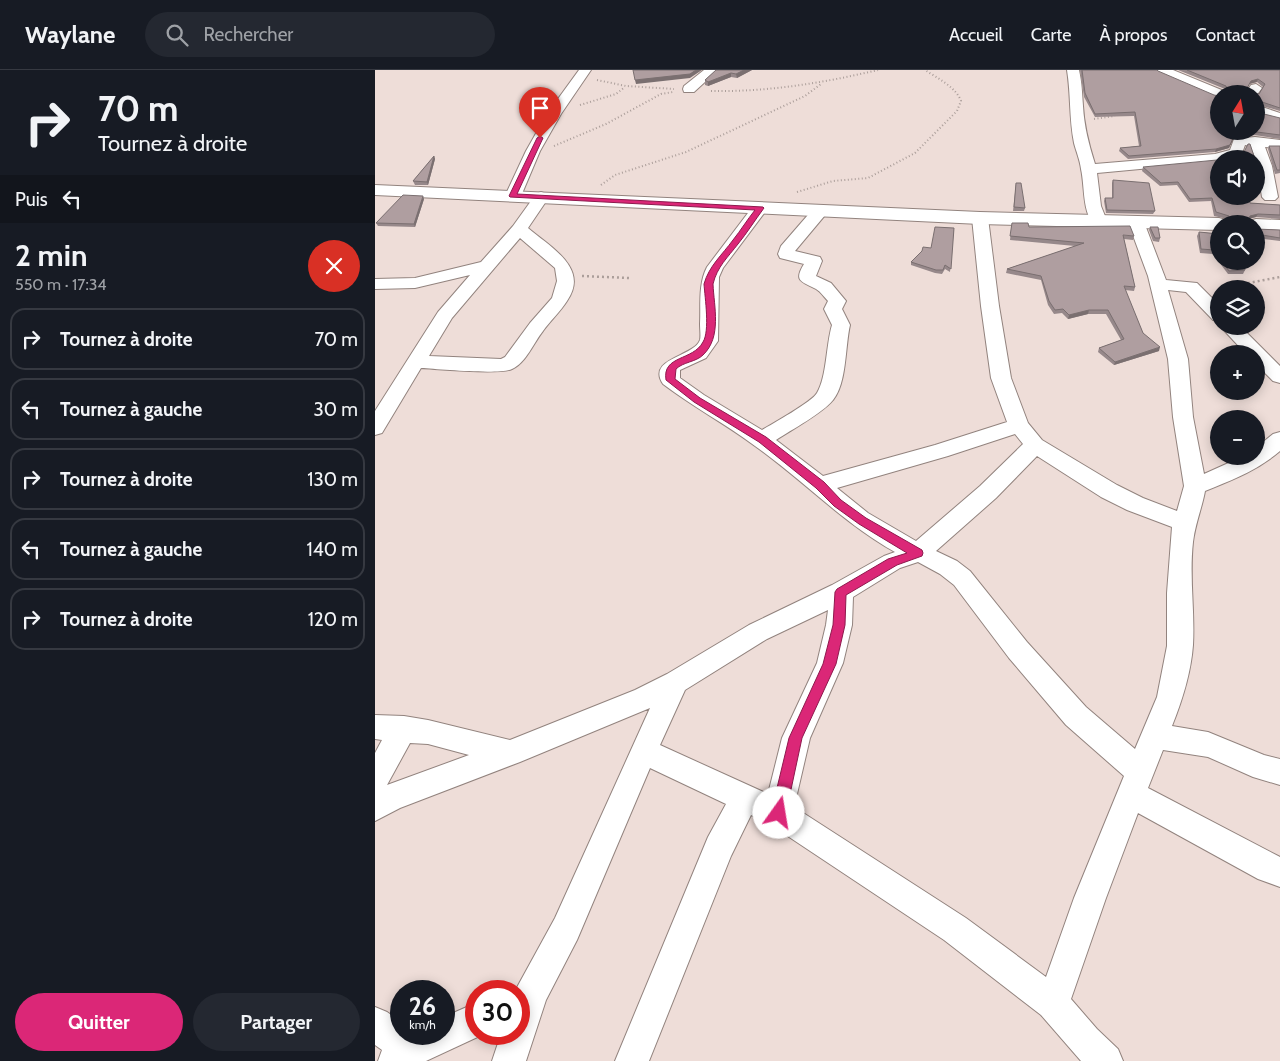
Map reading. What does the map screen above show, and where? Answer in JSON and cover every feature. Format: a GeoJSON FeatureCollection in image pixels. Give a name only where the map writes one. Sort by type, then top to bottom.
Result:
{"type":"FeatureCollection","features":[{"type":"Feature","properties":{"kind":"street"},"geometry":{"type":"LineString","coordinates":[[513,196],[533,151],[554,114],[585,70]]}},
{"type":"Feature","properties":{"kind":"street"},"geometry":{"type":"LineString","coordinates":[[689,90],[712,70]]}},
{"type":"Feature","properties":{"kind":"street"},"geometry":{"type":"LineString","coordinates":[[1073,70],[1077,90],[1081,143],[1089,169],[1093,206],[1099,221]]}},
{"type":"Feature","properties":{"kind":"street"},"geometry":{"type":"LineString","coordinates":[[1162,70],[1210,90]]}},
{"type":"Feature","properties":{"kind":"street"},"geometry":{"type":"LineString","coordinates":[[1265,110],[1280,107]]}},
{"type":"Feature","properties":{"kind":"street"},"geometry":{"type":"LineString","coordinates":[[1265,112],[1280,117]]}},
{"type":"Feature","properties":{"kind":"street"},"geometry":{"type":"LineString","coordinates":[[1089,169],[1215,158],[1236,153],[1239,142],[1242,141],[1280,144]]}},
{"type":"Feature","properties":{"kind":"street"},"geometry":{"type":"LineString","coordinates":[[1255,141],[1265,166],[1269,197]]}},
{"type":"Feature","properties":{"kind":"street"},"geometry":{"type":"LineString","coordinates":[[375,190],[981,218],[1210,224]]}},
{"type":"Feature","properties":{"kind":"street"},"geometry":{"type":"LineString","coordinates":[[375,428],[444,316],[519,229],[541,197]]}},
{"type":"Feature","properties":{"kind":"street"},"geometry":{"type":"LineString","coordinates":[[760,208],[717,264],[710,277],[708,284],[711,332],[709,341],[699,354],[677,363],[671,368],[670,380],[697,400],[762,440],[820,485],[837,503],[863,521],[918,553],[940,562],[962,578],[1018,650],[1136,782],[1269,868],[1280,872]]}},
{"type":"Feature","properties":{"kind":"street"},"geometry":{"type":"LineString","coordinates":[[762,440],[821,401],[829,389],[833,374],[841,324],[833,309],[837,301],[825,287],[807,278],[807,273],[815,261],[786,254],[819,210]]}},
{"type":"Feature","properties":{"kind":"street"},"geometry":{"type":"LineString","coordinates":[[981,218],[990,306],[1001,378],[1019,425],[1035,445],[1109,491],[1135,504],[1184,522]]}},
{"type":"Feature","properties":{"kind":"street"},"geometry":{"type":"LineString","coordinates":[[1053,1003],[1090,898],[1170,697],[1180,646],[1179,572],[1184,522],[1192,501],[1195,486],[1183,417],[1179,359],[1157,276],[1136,222]]}},
{"type":"Feature","properties":{"kind":"street"},"geometry":{"type":"LineString","coordinates":[[1265,225],[1280,226]]}},
{"type":"Feature","properties":{"kind":"street"},"geometry":{"type":"LineString","coordinates":[[416,362],[509,364],[560,299],[567,275],[562,266],[519,229]]}},
{"type":"Feature","properties":{"kind":"street"},"geometry":{"type":"LineString","coordinates":[[375,284],[415,283],[486,266]]}},
{"type":"Feature","properties":{"kind":"street"},"geometry":{"type":"LineString","coordinates":[[1158,284],[1191,288],[1210,307]]}},
{"type":"Feature","properties":{"kind":"street"},"geometry":{"type":"LineString","coordinates":[[1238,335],[1280,377]]}},
{"type":"Feature","properties":{"kind":"street"},"geometry":{"type":"LineString","coordinates":[[820,485],[941,451],[1019,425]]}},
{"type":"Feature","properties":{"kind":"street"},"geometry":{"type":"LineString","coordinates":[[1195,486],[1248,464],[1271,448],[1280,438]]}},
{"type":"Feature","properties":{"kind":"street"},"geometry":{"type":"LineString","coordinates":[[375,808],[390,798],[510,753],[644,698],[676,682],[758,632],[841,592],[893,562],[918,553],[988,492],[1035,445]]}},
{"type":"Feature","properties":{"kind":"street"},"geometry":{"type":"LineString","coordinates":[[779,813],[796,738],[829,664],[839,625],[841,592]]}},
{"type":"Feature","properties":{"kind":"street"},"geometry":{"type":"LineString","coordinates":[[530,989],[566,929],[618,815],[643,752],[676,682]]}},
{"type":"Feature","properties":{"kind":"street"},"geometry":{"type":"LineString","coordinates":[[375,727],[403,728],[428,732],[510,753]]}},
{"type":"Feature","properties":{"kind":"street"},"geometry":{"type":"LineString","coordinates":[[375,780],[403,728]]}},
{"type":"Feature","properties":{"kind":"street"},"geometry":{"type":"LineString","coordinates":[[1154,737],[1215,746],[1269,770],[1280,772]]}},
{"type":"Feature","properties":{"kind":"street"},"geometry":{"type":"LineString","coordinates":[[643,752],[779,813],[955,929],[1053,1003],[1092,1054]]}},
{"type":"Feature","properties":{"kind":"street"},"geometry":{"type":"LineString","coordinates":[[632,1061],[719,848],[745,798]]}},
{"type":"Feature","properties":{"kind":"street"},"geometry":{"type":"LineString","coordinates":[[375,1024],[403,1056],[465,1025]]}},
{"type":"Feature","properties":{"kind":"street"},"geometry":{"type":"LineString","coordinates":[[509,1061],[514,1045]]}},
{"type":"Feature","properties":{"kind":"path"},"geometry":{"type":"LineString","coordinates":[[594,200],[602,183],[615,175],[686,152],[805,96],[821,83],[879,70]]}},
{"type":"Feature","properties":{"kind":"path"},"geometry":{"type":"LineString","coordinates":[[760,208],[776,198],[833,181],[868,178],[915,153],[957,111],[961,101],[959,96],[943,81],[925,70]]}},
{"type":"Feature","properties":{"kind":"path"},"geometry":{"type":"LineString","coordinates":[[554,114],[616,94],[626,86]]}},
{"type":"Feature","properties":{"kind":"path"},"geometry":{"type":"LineString","coordinates":[[533,151],[566,142],[606,124],[661,94],[689,90]]}},
{"type":"Feature","properties":{"kind":"path"},"geometry":{"type":"LineString","coordinates":[[1078,121],[1121,115]]}},
{"type":"Feature","properties":{"kind":"path"},"geometry":{"type":"LineString","coordinates":[[567,275],[629,278]]}},
{"type":"Feature","properties":{"kind":"path"},"geometry":{"type":"LineString","coordinates":[[1265,280],[1280,278]]}},
{"type":"Feature","properties":{"kind":"building"},"geometry":{"type":"Polygon","coordinates":[[[633,70],[696,70],[690,74],[635,80],[633,70]]]}},
{"type":"Feature","properties":{"kind":"building"},"geometry":{"type":"Polygon","coordinates":[[[716,70],[744,70],[708,82],[705,80],[716,70]]]}},
{"type":"Feature","properties":{"kind":"building"},"geometry":{"type":"Polygon","coordinates":[[[1082,70],[1157,70],[1210,93],[1210,140],[1232,140],[1230,145],[1216,149],[1129,156],[1120,148],[1141,146],[1135,112],[1095,114],[1085,93],[1082,70]]]}},
{"type":"Feature","properties":{"kind":"building"},"geometry":{"type":"Polygon","coordinates":[[[1187,70],[1280,70],[1280,108],[1265,103],[1265,84],[1258,79],[1251,81],[1249,85],[1224,85],[1187,70]]]}},
{"type":"Feature","properties":{"kind":"building"},"geometry":{"type":"Polygon","coordinates":[[[1265,114],[1280,118],[1280,135],[1265,133],[1265,114]]]}},
{"type":"Feature","properties":{"kind":"building"},"geometry":{"type":"Polygon","coordinates":[[[1248,144],[1250,144],[1252,150],[1245,150],[1248,144]]]}},
{"type":"Feature","properties":{"kind":"building"},"geometry":{"type":"Polygon","coordinates":[[[1269,146],[1280,146],[1280,170],[1277,170],[1269,146]]]}},
{"type":"Feature","properties":{"kind":"building"},"geometry":{"type":"Polygon","coordinates":[[[434,156],[427,182],[413,181],[434,156]]]}},
{"type":"Feature","properties":{"kind":"building"},"geometry":{"type":"Polygon","coordinates":[[[1210,161],[1210,198],[1190,199],[1178,182],[1161,183],[1143,167],[1210,161]]]}},
{"type":"Feature","properties":{"kind":"building"},"geometry":{"type":"Polygon","coordinates":[[[1113,180],[1149,183],[1155,211],[1107,210],[1105,198],[1113,198],[1113,180]]]}},
{"type":"Feature","properties":{"kind":"building"},"geometry":{"type":"Polygon","coordinates":[[[1016,183],[1021,183],[1025,208],[1014,207],[1016,183]]]}},
{"type":"Feature","properties":{"kind":"building"},"geometry":{"type":"Polygon","coordinates":[[[403,195],[423,196],[414,224],[376,223],[403,195]]]}},
{"type":"Feature","properties":{"kind":"building"},"geometry":{"type":"Polygon","coordinates":[[[1214,205],[1280,205],[1280,215],[1226,215],[1216,212],[1214,205]]]}},
{"type":"Feature","properties":{"kind":"building"},"geometry":{"type":"Polygon","coordinates":[[[1012,223],[1028,223],[1029,227],[1130,226],[1134,236],[1123,235],[1135,287],[1124,286],[1143,333],[1160,347],[1115,362],[1099,348],[1124,339],[1108,310],[1089,310],[1069,315],[1063,309],[1055,310],[1049,301],[1041,276],[1007,269],[1084,243],[1010,236],[1012,223]]]}},
{"type":"Feature","properties":{"kind":"building"},"geometry":{"type":"Polygon","coordinates":[[[935,227],[954,228],[951,269],[945,265],[943,270],[936,270],[911,262],[922,251],[923,247],[931,248],[935,227]]]}},
{"type":"Feature","properties":{"kind":"building"},"geometry":{"type":"Polygon","coordinates":[[[1150,227],[1158,227],[1160,238],[1155,238],[1150,227]]]}},
{"type":"Feature","properties":{"kind":"building"},"geometry":{"type":"Polygon","coordinates":[[[1265,229],[1280,230],[1280,238],[1265,236],[1265,229]]]}},
{"type":"Feature","properties":{"kind":"building"},"geometry":{"type":"Polygon","coordinates":[[[1199,232],[1210,233],[1210,250],[1201,249],[1199,232]]]}},
{"type":"Feature","properties":{"kind":"route"},"geometry":{"type":"LineString","coordinates":[[540,138],[513,196],[760,208],[717,264],[710,277],[708,284],[711,332],[709,341],[699,354],[677,363],[671,368],[670,380],[697,400],[762,440],[820,485],[837,503],[895,542],[918,553],[893,562],[841,592],[839,625],[829,664],[796,738],[779,813]]}}]}
